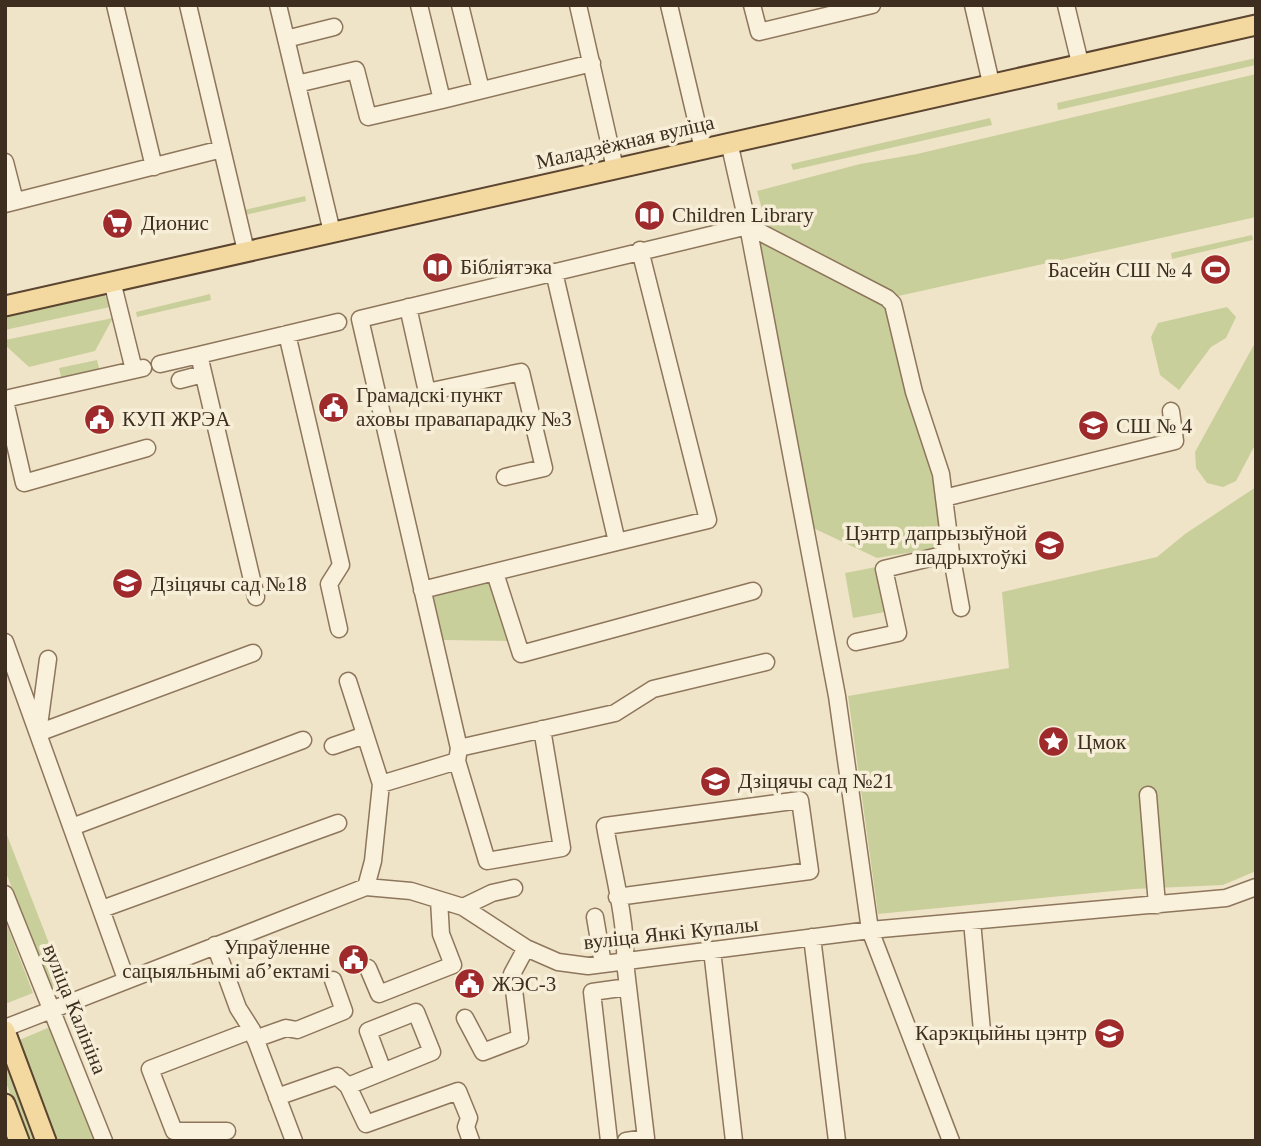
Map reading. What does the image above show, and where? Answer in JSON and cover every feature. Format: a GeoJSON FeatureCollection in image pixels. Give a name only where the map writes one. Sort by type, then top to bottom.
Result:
{"type":"FeatureCollection","features":[{"type":"Feature","properties":{"kind":"main road","name":"Маладзёжная вуліца"},"geometry":{"type":"LineString","coordinates":[[5,306],[1256,25]]}},
{"type":"Feature","properties":{"kind":"main road"},"geometry":{"type":"LineString","coordinates":[[5,1029],[46,1141]]}},
{"type":"Feature","properties":{"kind":"main road"},"geometry":{"type":"LineString","coordinates":[[5,1104],[19,1141]]}},
{"type":"Feature","properties":{"kind":"street"},"geometry":{"type":"LineString","coordinates":[[116,5],[153,167]]}},
{"type":"Feature","properties":{"kind":"street"},"geometry":{"type":"LineString","coordinates":[[188,5],[246,251]]}},
{"type":"Feature","properties":{"kind":"street"},"geometry":{"type":"LineString","coordinates":[[278,5],[332,232]]}},
{"type":"Feature","properties":{"kind":"street"},"geometry":{"type":"LineString","coordinates":[[419,5],[442,100]]}},
{"type":"Feature","properties":{"kind":"street"},"geometry":{"type":"LineString","coordinates":[[460,5],[481,90]]}},
{"type":"Feature","properties":{"kind":"street"},"geometry":{"type":"LineString","coordinates":[[578,5],[615,168]]}},
{"type":"Feature","properties":{"kind":"street"},"geometry":{"type":"LineString","coordinates":[[752,5],[759,32],[816,12],[872,5]]}},
{"type":"Feature","properties":{"kind":"street"},"geometry":{"type":"LineString","coordinates":[[973,5],[991,83]]}},
{"type":"Feature","properties":{"kind":"street"},"geometry":{"type":"LineString","coordinates":[[1066,5],[1080,63]]}},
{"type":"Feature","properties":{"kind":"street"},"geometry":{"type":"LineString","coordinates":[[673,6],[703,149]]}},
{"type":"Feature","properties":{"kind":"street"},"geometry":{"type":"LineString","coordinates":[[286,39],[334,27]]}},
{"type":"Feature","properties":{"kind":"street"},"geometry":{"type":"LineString","coordinates":[[297,85],[356,70],[368,117],[592,63]]}},
{"type":"Feature","properties":{"kind":"street"},"geometry":{"type":"LineString","coordinates":[[729,142],[748,226],[836,696],[870,930],[951,1141]]}},
{"type":"Feature","properties":{"kind":"street"},"geometry":{"type":"LineString","coordinates":[[5,162],[10,203],[222,149]]}},
{"type":"Feature","properties":{"kind":"street"},"geometry":{"type":"LineString","coordinates":[[160,364],[748,226],[887,298],[893,304],[914,392],[941,474],[961,608]]}},
{"type":"Feature","properties":{"kind":"street"},"geometry":{"type":"LineString","coordinates":[[422,590],[708,520],[640,250]]}},
{"type":"Feature","properties":{"kind":"street"},"geometry":{"type":"LineString","coordinates":[[554,272],[617,542]]}},
{"type":"Feature","properties":{"kind":"street"},"geometry":{"type":"LineString","coordinates":[[112,281],[138,369],[5,400],[24,483],[147,448]]}},
{"type":"Feature","properties":{"kind":"street"},"geometry":{"type":"LineString","coordinates":[[408,307],[426,392],[521,372],[544,468],[505,477]]}},
{"type":"Feature","properties":{"kind":"street"},"geometry":{"type":"LineString","coordinates":[[350,320],[422,590],[458,755],[487,861],[562,848],[542,729]]}},
{"type":"Feature","properties":{"kind":"street"},"geometry":{"type":"LineString","coordinates":[[287,334],[341,565],[329,584],[340,629]]}},
{"type":"Feature","properties":{"kind":"street"},"geometry":{"type":"LineString","coordinates":[[199,355],[256,597]]}},
{"type":"Feature","properties":{"kind":"street"},"geometry":{"type":"LineString","coordinates":[[180,380],[204,374]]}},
{"type":"Feature","properties":{"kind":"street"},"geometry":{"type":"LineString","coordinates":[[944,498],[1175,440],[1171,411]]}},
{"type":"Feature","properties":{"kind":"street"},"geometry":{"type":"LineString","coordinates":[[856,642],[898,633],[884,569],[951,553]]}},
{"type":"Feature","properties":{"kind":"street"},"geometry":{"type":"LineString","coordinates":[[495,573],[521,654],[753,592]]}},
{"type":"Feature","properties":{"kind":"street"},"geometry":{"type":"LineString","coordinates":[[5,642],[126,979]]}},
{"type":"Feature","properties":{"kind":"street"},"geometry":{"type":"LineString","coordinates":[[38,733],[253,653]]}},
{"type":"Feature","properties":{"kind":"street"},"geometry":{"type":"LineString","coordinates":[[38,733],[48,659]]}},
{"type":"Feature","properties":{"kind":"street"},"geometry":{"type":"LineString","coordinates":[[381,784],[458,755],[542,729],[615,713],[653,689],[766,662]]}},
{"type":"Feature","properties":{"kind":"street"},"geometry":{"type":"LineString","coordinates":[[348,681],[381,784],[373,861],[366,887]]}},
{"type":"Feature","properties":{"kind":"street"},"geometry":{"type":"LineString","coordinates":[[332,746],[365,735]]}},
{"type":"Feature","properties":{"kind":"street"},"geometry":{"type":"LineString","coordinates":[[72,827],[303,740]]}},
{"type":"Feature","properties":{"kind":"street"},"geometry":{"type":"LineString","coordinates":[[1148,795],[1157,905]]}},
{"type":"Feature","properties":{"kind":"street"},"geometry":{"type":"LineString","coordinates":[[617,897],[810,872],[800,800],[605,826],[617,897],[626,948],[625,962],[646,1138],[626,1141]]}},
{"type":"Feature","properties":{"kind":"street"},"geometry":{"type":"LineString","coordinates":[[102,909],[338,823]]}},
{"type":"Feature","properties":{"kind":"street","name":"вуліца Янкі Купалы"},"geometry":{"type":"LineString","coordinates":[[5,1029],[126,979],[366,887],[411,891],[463,907],[526,948],[558,962],[588,966],[870,930],[1226,898],[1256,887]]}},
{"type":"Feature","properties":{"kind":"street"},"geometry":{"type":"LineString","coordinates":[[463,907],[492,893],[514,888]]}},
{"type":"Feature","properties":{"kind":"street","name":"вуліца Калініна"},"geometry":{"type":"LineString","coordinates":[[5,894],[104,1141]]}},
{"type":"Feature","properties":{"kind":"street"},"geometry":{"type":"LineString","coordinates":[[368,968],[379,994],[453,965],[441,934],[439,900]]}},
{"type":"Feature","properties":{"kind":"street"},"geometry":{"type":"LineString","coordinates":[[595,917],[603,964]]}},
{"type":"Feature","properties":{"kind":"street"},"geometry":{"type":"LineString","coordinates":[[972,921],[982,1031]]}},
{"type":"Feature","properties":{"kind":"street"},"geometry":{"type":"LineString","coordinates":[[812,937],[837,1141]]}},
{"type":"Feature","properties":{"kind":"street"},"geometry":{"type":"LineString","coordinates":[[215,945],[238,1008],[254,1034],[294,1141]]}},
{"type":"Feature","properties":{"kind":"street"},"geometry":{"type":"LineString","coordinates":[[465,1018],[483,1052],[520,1038],[512,974],[526,948]]}},
{"type":"Feature","properties":{"kind":"street"},"geometry":{"type":"LineString","coordinates":[[712,950],[734,1141]]}},
{"type":"Feature","properties":{"kind":"street"},"geometry":{"type":"LineString","coordinates":[[227,1130],[174,1131],[150,1069],[254,1034],[286,1028],[297,1030],[344,1011],[332,980]]}},
{"type":"Feature","properties":{"kind":"street"},"geometry":{"type":"LineString","coordinates":[[609,1141],[592,992],[628,988]]}},
{"type":"Feature","properties":{"kind":"street"},"geometry":{"type":"LineString","coordinates":[[348,1086],[383,1071]]}},
{"type":"Feature","properties":{"kind":"street"},"geometry":{"type":"LineString","coordinates":[[277,1097],[337,1076],[348,1086],[366,1124],[458,1091],[469,1118],[466,1127],[471,1141]]}},
{"type":"Feature","properties":{"kind":"green space"},"geometry":{"type":"Polygon","coordinates":[[[1256,58],[1256,65],[1058,110],[1057,103],[1256,58]]]}},
{"type":"Feature","properties":{"kind":"green space"},"geometry":{"type":"Polygon","coordinates":[[[1256,74],[1256,217],[885,299],[935,471],[944,547],[877,558],[811,527],[754,228],[766,224],[757,191],[860,164],[917,154],[1256,74]]]}},
{"type":"Feature","properties":{"kind":"green space"},"geometry":{"type":"Polygon","coordinates":[[[990,118],[992,125],[793,170],[791,164],[990,118]]]}},
{"type":"Feature","properties":{"kind":"green space"},"geometry":{"type":"Polygon","coordinates":[[[305,196],[306,201],[245,215],[244,210],[305,196]]]}},
{"type":"Feature","properties":{"kind":"green space"},"geometry":{"type":"Polygon","coordinates":[[[1252,235],[1253,240],[1172,259],[1171,253],[1252,235]]]}},
{"type":"Feature","properties":{"kind":"green space"},"geometry":{"type":"Polygon","coordinates":[[[104,293],[110,307],[5,330],[5,317],[104,293]]]}},
{"type":"Feature","properties":{"kind":"green space"},"geometry":{"type":"Polygon","coordinates":[[[210,294],[211,300],[137,317],[136,312],[210,294]]]}},
{"type":"Feature","properties":{"kind":"green space"},"geometry":{"type":"Polygon","coordinates":[[[1227,307],[1236,317],[1226,338],[1211,347],[1179,390],[1160,375],[1151,337],[1158,323],[1227,307]]]}},
{"type":"Feature","properties":{"kind":"green space"},"geometry":{"type":"Polygon","coordinates":[[[113,318],[95,351],[29,367],[5,345],[5,340],[113,318]]]}},
{"type":"Feature","properties":{"kind":"green space"},"geometry":{"type":"Polygon","coordinates":[[[1256,341],[1256,443],[1236,481],[1223,487],[1207,483],[1196,468],[1195,452],[1256,341]]]}},
{"type":"Feature","properties":{"kind":"green space"},"geometry":{"type":"Polygon","coordinates":[[[97,360],[100,372],[62,381],[59,368],[97,360]]]}},
{"type":"Feature","properties":{"kind":"green space"},"geometry":{"type":"Polygon","coordinates":[[[1256,487],[1256,871],[1223,885],[1134,889],[878,914],[848,696],[1009,668],[1002,592],[1157,557],[1185,534],[1256,487]]]}},
{"type":"Feature","properties":{"kind":"green space"},"geometry":{"type":"Polygon","coordinates":[[[876,567],[885,612],[853,618],[845,573],[876,567]]]}},
{"type":"Feature","properties":{"kind":"green space"},"geometry":{"type":"Polygon","coordinates":[[[492,577],[511,641],[442,640],[431,596],[436,591],[492,577]]]}},
{"type":"Feature","properties":{"kind":"green space"},"geometry":{"type":"Polygon","coordinates":[[[5,830],[64,982],[50,987],[5,870],[5,830]]]}},
{"type":"Feature","properties":{"kind":"green space"},"geometry":{"type":"Polygon","coordinates":[[[5,920],[33,993],[5,1004],[5,920]]]}},
{"type":"Feature","properties":{"kind":"green space"},"geometry":{"type":"Polygon","coordinates":[[[50,1027],[94,1141],[54,1141],[17,1041],[50,1027]]]}},
{"type":"Feature","properties":{"kind":"green space"},"geometry":{"type":"Polygon","coordinates":[[[5,1057],[37,1141],[28,1141],[5,1080],[5,1057]]]}},
{"type":"Feature","properties":{"kind":"place","name":"Children Library"},"geometry":{"type":"Point","coordinates":[649,215]}},
{"type":"Feature","properties":{"kind":"place","name":"Дионис"},"geometry":{"type":"Point","coordinates":[118,223]}},
{"type":"Feature","properties":{"kind":"place","name":"Бібліятэка"},"geometry":{"type":"Point","coordinates":[437,267]}},
{"type":"Feature","properties":{"kind":"place","name":"Басейн СШ № 4"},"geometry":{"type":"Point","coordinates":[1215,270]}},
{"type":"Feature","properties":{"kind":"place","name":"Грамадскі пункт аховы правапарадку №3"},"geometry":{"type":"Point","coordinates":[333,407]}},
{"type":"Feature","properties":{"kind":"place","name":"КУП ЖРЭА"},"geometry":{"type":"Point","coordinates":[99,419]}},
{"type":"Feature","properties":{"kind":"place","name":"СШ № 4"},"geometry":{"type":"Point","coordinates":[1093,426]}},
{"type":"Feature","properties":{"kind":"place","name":"Цэнтр дапрызыўной падрыхтоўкі"},"geometry":{"type":"Point","coordinates":[1050,545]}},
{"type":"Feature","properties":{"kind":"place","name":"Дзіцячы сад №18"},"geometry":{"type":"Point","coordinates":[128,584]}},
{"type":"Feature","properties":{"kind":"place","name":"Цмок"},"geometry":{"type":"Point","coordinates":[1054,742]}},
{"type":"Feature","properties":{"kind":"place","name":"Дзіцячы сад №21"},"geometry":{"type":"Point","coordinates":[715,781]}},
{"type":"Feature","properties":{"kind":"place","name":"Упраўленне сацыяльнымі абʼектамі"},"geometry":{"type":"Point","coordinates":[353,959]}},
{"type":"Feature","properties":{"kind":"place","name":"ЖЭС-3"},"geometry":{"type":"Point","coordinates":[469,984]}},
{"type":"Feature","properties":{"kind":"place","name":"Карэкцыйны цэнтр"},"geometry":{"type":"Point","coordinates":[1110,1033]}}]}
